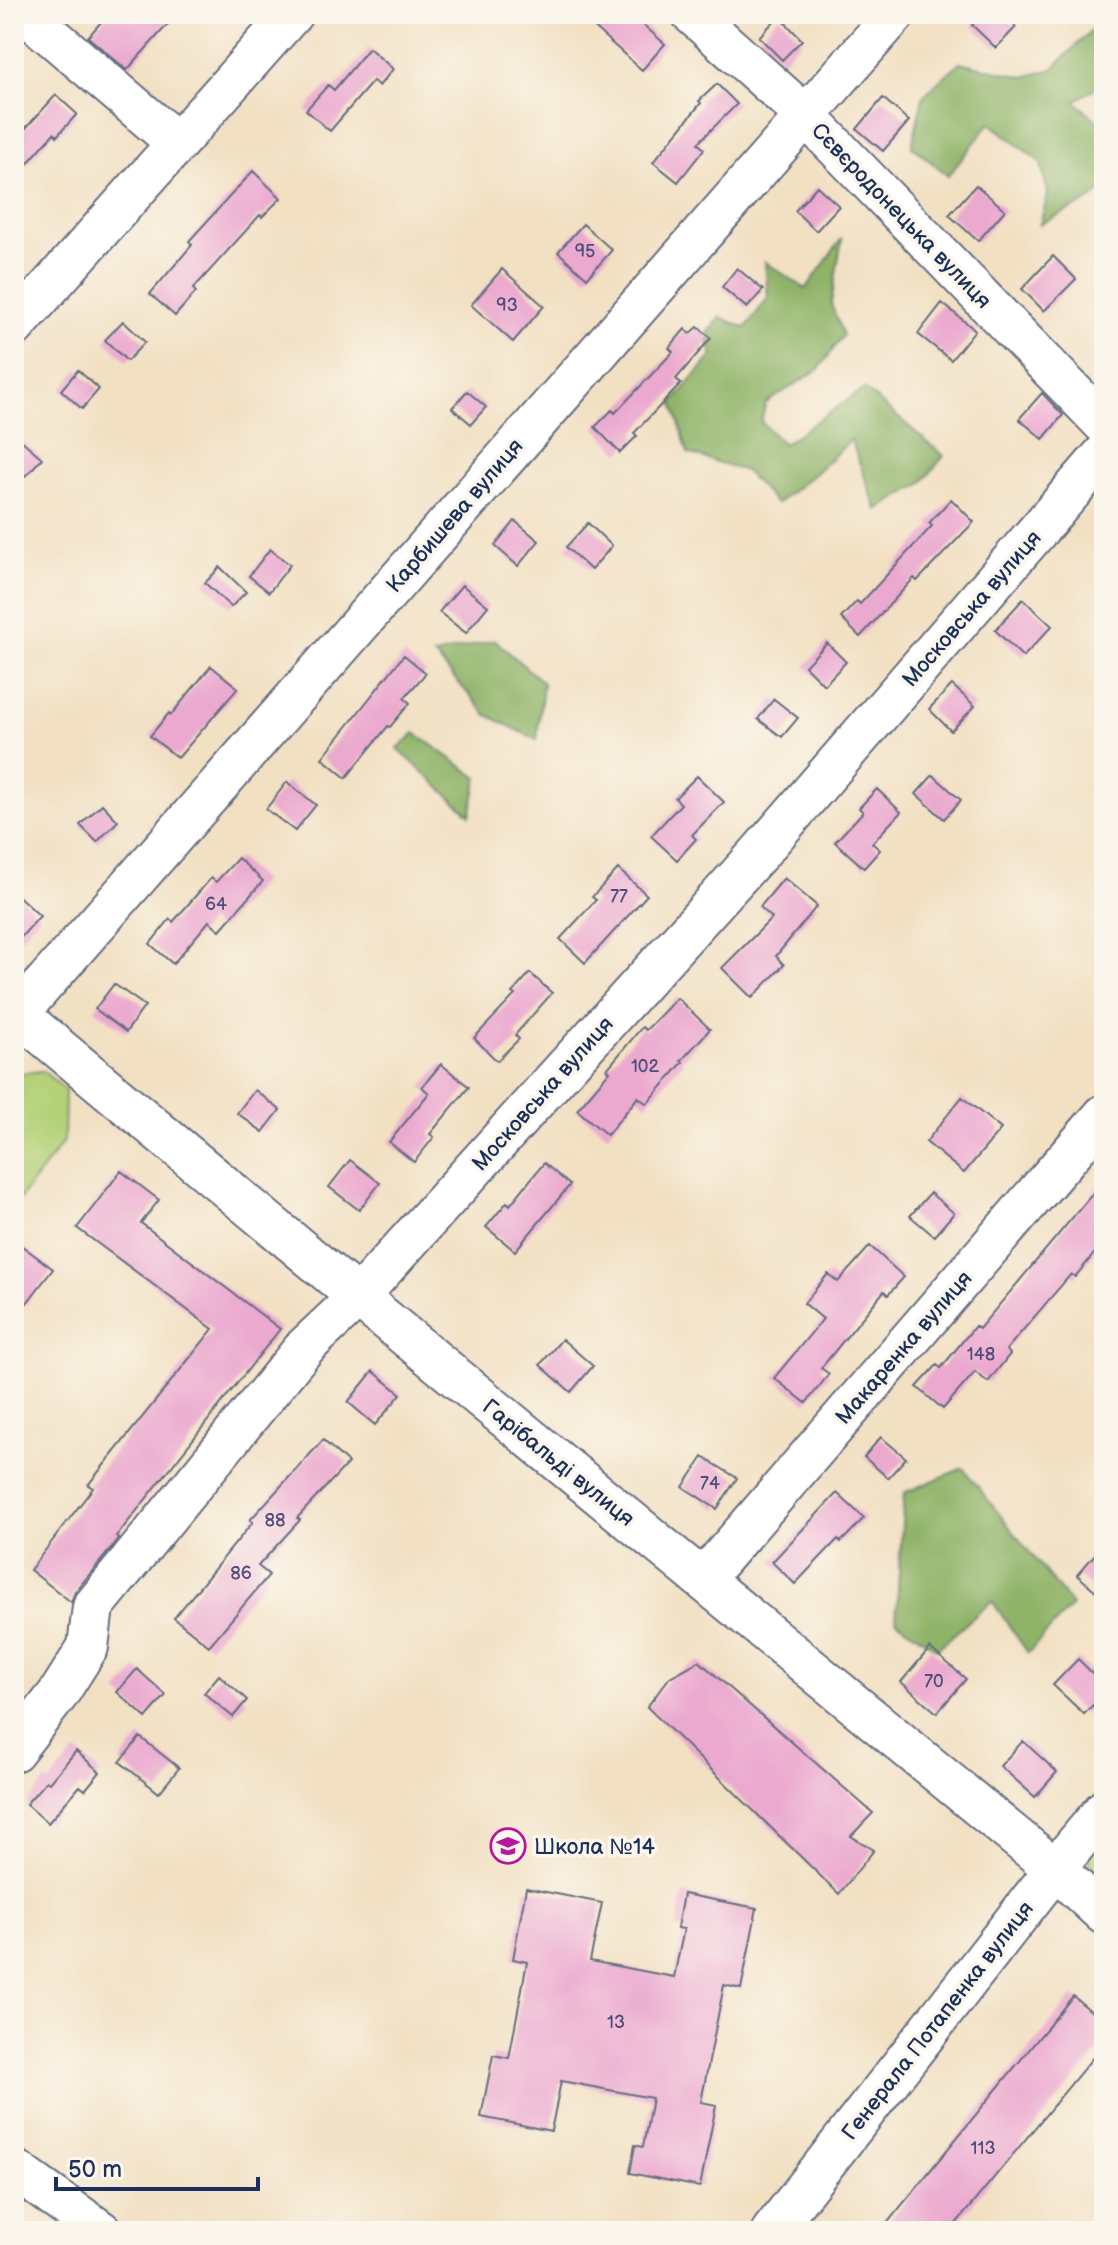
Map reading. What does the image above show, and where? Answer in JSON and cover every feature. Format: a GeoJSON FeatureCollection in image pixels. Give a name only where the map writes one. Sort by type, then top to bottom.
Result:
{"type":"FeatureCollection","features":[{"type":"Feature","properties":{"kind":"street"},"geometry":{"type":"LineString","coordinates":[[26,14],[176,142]]}},
{"type":"Feature","properties":{"kind":"street"},"geometry":{"type":"LineString","coordinates":[[14,327],[292,14]]}},
{"type":"Feature","properties":{"kind":"street","name":"Сєвєродонецька вулиця"},"geometry":{"type":"LineString","coordinates":[[692,14],[805,115],[1104,424]]}},
{"type":"Feature","properties":{"kind":"street","name":"Карбишева вулиця"},"geometry":{"type":"LineString","coordinates":[[15,1014],[895,14]]}},
{"type":"Feature","properties":{"kind":"street","name":"Московська вулиця"},"geometry":{"type":"LineString","coordinates":[[14,1751],[59,1693],[88,1647],[93,1607],[305,1347],[358,1297],[760,852],[1104,454]]}},
{"type":"Feature","properties":{"kind":"street","name":"Гарібальді вулиця"},"geometry":{"type":"LineString","coordinates":[[15,1014],[1055,1869],[1104,1914]]}},
{"type":"Feature","properties":{"kind":"street","name":"Макаренка вулиця"},"geometry":{"type":"LineString","coordinates":[[703,1579],[1104,1115]]}},
{"type":"Feature","properties":{"kind":"street","name":"Генерала Потапенка вулиця"},"geometry":{"type":"LineString","coordinates":[[772,2231],[1104,1810]]}},
{"type":"Feature","properties":{"kind":"street"},"geometry":{"type":"LineString","coordinates":[[14,2169],[101,2231]]}},
{"type":"Feature","properties":{"kind":"green space"},"geometry":{"type":"Polygon","coordinates":[[[1104,17],[1104,82],[1075,101],[1104,127],[1104,189],[1087,202],[1040,224],[1048,194],[1041,163],[990,123],[948,176],[912,146],[923,96],[960,62],[1024,77],[1053,69],[1104,17]]]}},
{"type":"Feature","properties":{"kind":"green space"},"geometry":{"type":"Polygon","coordinates":[[[842,238],[831,304],[843,335],[819,369],[766,403],[761,422],[783,444],[864,389],[944,456],[921,484],[877,510],[851,440],[776,504],[745,471],[688,453],[673,402],[712,356],[707,335],[720,317],[746,328],[768,297],[765,262],[806,289],[842,238]]]}},
{"type":"Feature","properties":{"kind":"green space"},"geometry":{"type":"Polygon","coordinates":[[[495,640],[543,683],[537,740],[487,715],[434,655],[495,640]]]}},
{"type":"Feature","properties":{"kind":"green space"},"geometry":{"type":"Polygon","coordinates":[[[415,733],[478,778],[470,815],[398,749],[415,733]]]}},
{"type":"Feature","properties":{"kind":"green space"},"geometry":{"type":"Polygon","coordinates":[[[43,1071],[65,1090],[64,1141],[14,1206],[14,1074],[43,1071]]]}},
{"type":"Feature","properties":{"kind":"green space"},"geometry":{"type":"Polygon","coordinates":[[[963,1468],[1072,1606],[1028,1653],[992,1601],[937,1649],[896,1620],[904,1493],[963,1468]]]}},
{"type":"Feature","properties":{"kind":"green space"},"geometry":{"type":"Polygon","coordinates":[[[1104,1826],[1104,1885],[1091,1870],[1089,1856],[1104,1826]]]}},
{"type":"Feature","properties":{"kind":"building"},"geometry":{"type":"Polygon","coordinates":[[[108,14],[177,14],[127,70],[88,37],[108,14]]]}},
{"type":"Feature","properties":{"kind":"building"},"geometry":{"type":"Polygon","coordinates":[[[579,14],[631,14],[665,44],[642,70],[579,14]]]}},
{"type":"Feature","properties":{"kind":"building"},"geometry":{"type":"Polygon","coordinates":[[[982,14],[1002,14],[1016,27],[996,48],[972,25],[982,14]]]}},
{"type":"Feature","properties":{"kind":"building"},"geometry":{"type":"Polygon","coordinates":[[[779,16],[802,40],[782,60],[759,37],[779,16]]]}},
{"type":"Feature","properties":{"kind":"building"},"geometry":{"type":"Polygon","coordinates":[[[369,48],[393,69],[379,86],[373,81],[330,131],[306,110],[328,85],[334,90],[369,48]]]}},
{"type":"Feature","properties":{"kind":"building"},"geometry":{"type":"Polygon","coordinates":[[[717,84],[737,104],[698,143],[704,149],[678,182],[653,162],[701,103],[699,101],[717,84]]]}},
{"type":"Feature","properties":{"kind":"building"},"geometry":{"type":"Polygon","coordinates":[[[56,95],[77,114],[57,136],[54,133],[14,179],[14,141],[56,95]]]}},
{"type":"Feature","properties":{"kind":"building"},"geometry":{"type":"Polygon","coordinates":[[[883,98],[909,121],[883,151],[857,129],[883,98]]]}},
{"type":"Feature","properties":{"kind":"building"},"geometry":{"type":"Polygon","coordinates":[[[253,171],[281,198],[262,217],[260,215],[193,289],[196,292],[175,316],[150,294],[192,245],[189,241],[253,171]]]}},
{"type":"Feature","properties":{"kind":"building"},"geometry":{"type":"Polygon","coordinates":[[[976,185],[1005,210],[978,241],[949,215],[976,185]]]}},
{"type":"Feature","properties":{"kind":"building"},"geometry":{"type":"Polygon","coordinates":[[[817,186],[839,206],[816,231],[795,211],[817,186]]]}},
{"type":"Feature","properties":{"kind":"building"},"geometry":{"type":"Polygon","coordinates":[[[583,224],[612,250],[587,278],[558,252],[583,224]]]}},
{"type":"Feature","properties":{"kind":"building"},"geometry":{"type":"Polygon","coordinates":[[[1053,256],[1076,279],[1044,311],[1022,289],[1053,256]]]}},
{"type":"Feature","properties":{"kind":"building"},"geometry":{"type":"Polygon","coordinates":[[[737,268],[763,290],[747,308],[722,287],[737,268]]]}},
{"type":"Feature","properties":{"kind":"building"},"geometry":{"type":"Polygon","coordinates":[[[502,269],[544,306],[513,342],[471,305],[502,269]]]}},
{"type":"Feature","properties":{"kind":"building"},"geometry":{"type":"Polygon","coordinates":[[[942,303],[975,330],[951,360],[918,334],[942,303]]]}},
{"type":"Feature","properties":{"kind":"building"},"geometry":{"type":"Polygon","coordinates":[[[123,321],[145,342],[127,361],[105,340],[123,321]]]}},
{"type":"Feature","properties":{"kind":"building"},"geometry":{"type":"Polygon","coordinates":[[[698,327],[711,338],[676,379],[681,384],[634,433],[637,436],[620,453],[595,427],[612,410],[615,413],[673,352],[669,348],[685,329],[690,334],[698,327]]]}},
{"type":"Feature","properties":{"kind":"building"},"geometry":{"type":"Polygon","coordinates":[[[78,370],[99,389],[82,409],[61,390],[78,370]]]}},
{"type":"Feature","properties":{"kind":"building"},"geometry":{"type":"Polygon","coordinates":[[[467,391],[486,407],[471,424],[452,408],[467,391]]]}},
{"type":"Feature","properties":{"kind":"building"},"geometry":{"type":"Polygon","coordinates":[[[1042,393],[1063,415],[1043,439],[1019,419],[1042,393]]]}},
{"type":"Feature","properties":{"kind":"building"},"geometry":{"type":"Polygon","coordinates":[[[14,434],[42,458],[26,476],[14,465],[14,434]]]}},
{"type":"Feature","properties":{"kind":"building"},"geometry":{"type":"Polygon","coordinates":[[[951,499],[974,522],[917,581],[914,578],[860,637],[841,618],[857,601],[860,604],[932,526],[929,523],[951,499]]]}},
{"type":"Feature","properties":{"kind":"building"},"geometry":{"type":"Polygon","coordinates":[[[515,521],[539,541],[518,566],[495,546],[515,521]]]}},
{"type":"Feature","properties":{"kind":"building"},"geometry":{"type":"Polygon","coordinates":[[[588,523],[612,546],[591,570],[566,547],[588,523]]]}},
{"type":"Feature","properties":{"kind":"building"},"geometry":{"type":"Polygon","coordinates":[[[270,549],[290,565],[269,592],[249,576],[270,549]]]}},
{"type":"Feature","properties":{"kind":"building"},"geometry":{"type":"Polygon","coordinates":[[[220,567],[246,592],[231,607],[205,583],[220,567]]]}},
{"type":"Feature","properties":{"kind":"building"},"geometry":{"type":"Polygon","coordinates":[[[462,585],[488,606],[466,633],[439,612],[462,585]]]}},
{"type":"Feature","properties":{"kind":"building"},"geometry":{"type":"Polygon","coordinates":[[[1023,599],[1052,626],[1023,657],[995,630],[1023,599]]]}},
{"type":"Feature","properties":{"kind":"building"},"geometry":{"type":"Polygon","coordinates":[[[827,643],[846,662],[824,685],[805,666],[827,643]]]}},
{"type":"Feature","properties":{"kind":"building"},"geometry":{"type":"Polygon","coordinates":[[[404,655],[426,673],[404,698],[410,703],[346,778],[322,758],[404,655]]]}},
{"type":"Feature","properties":{"kind":"building"},"geometry":{"type":"Polygon","coordinates":[[[211,666],[238,688],[178,758],[150,736],[211,666]]]}},
{"type":"Feature","properties":{"kind":"building"},"geometry":{"type":"Polygon","coordinates":[[[952,685],[975,706],[951,731],[929,709],[952,685]]]}},
{"type":"Feature","properties":{"kind":"building"},"geometry":{"type":"Polygon","coordinates":[[[774,699],[798,718],[782,737],[758,719],[774,699]]]}},
{"type":"Feature","properties":{"kind":"building"},"geometry":{"type":"Polygon","coordinates":[[[933,775],[961,800],[944,819],[916,794],[933,775]]]}},
{"type":"Feature","properties":{"kind":"building"},"geometry":{"type":"Polygon","coordinates":[[[697,776],[724,802],[692,835],[696,839],[677,860],[651,836],[681,804],[675,798],[697,776]]]}},
{"type":"Feature","properties":{"kind":"building"},"geometry":{"type":"Polygon","coordinates":[[[287,782],[316,805],[295,831],[266,809],[287,782]]]}},
{"type":"Feature","properties":{"kind":"building"},"geometry":{"type":"Polygon","coordinates":[[[877,789],[901,812],[872,843],[880,850],[864,868],[835,842],[863,812],[859,808],[877,789]]]}},
{"type":"Feature","properties":{"kind":"building"},"geometry":{"type":"Polygon","coordinates":[[[102,804],[118,821],[97,842],[80,825],[102,804]]]}},
{"type":"Feature","properties":{"kind":"building"},"geometry":{"type":"Polygon","coordinates":[[[238,858],[263,881],[220,930],[209,921],[173,964],[150,944],[211,878],[216,882],[238,858]]]}},
{"type":"Feature","properties":{"kind":"building"},"geometry":{"type":"Polygon","coordinates":[[[618,869],[647,895],[585,963],[560,939],[596,900],[592,897],[618,869]]]}},
{"type":"Feature","properties":{"kind":"building"},"geometry":{"type":"Polygon","coordinates":[[[784,878],[817,906],[776,956],[784,965],[752,998],[722,968],[772,918],[760,907],[784,878]]]}},
{"type":"Feature","properties":{"kind":"building"},"geometry":{"type":"Polygon","coordinates":[[[14,892],[40,916],[14,945],[14,892]]]}},
{"type":"Feature","properties":{"kind":"building"},"geometry":{"type":"Polygon","coordinates":[[[530,973],[552,993],[515,1035],[519,1039],[497,1061],[474,1038],[515,995],[512,993],[530,973]]]}},
{"type":"Feature","properties":{"kind":"building"},"geometry":{"type":"Polygon","coordinates":[[[114,984],[145,1006],[126,1032],[95,1009],[114,984]]]}},
{"type":"Feature","properties":{"kind":"building"},"geometry":{"type":"Polygon","coordinates":[[[677,998],[710,1029],[647,1104],[638,1097],[607,1135],[577,1110],[642,1027],[646,1030],[677,998]]]}},
{"type":"Feature","properties":{"kind":"building"},"geometry":{"type":"Polygon","coordinates":[[[441,1064],[469,1087],[430,1134],[434,1137],[414,1162],[389,1142],[429,1093],[422,1087],[441,1064]]]}},
{"type":"Feature","properties":{"kind":"building"},"geometry":{"type":"Polygon","coordinates":[[[255,1090],[280,1110],[263,1132],[237,1113],[255,1090]]]}},
{"type":"Feature","properties":{"kind":"building"},"geometry":{"type":"Polygon","coordinates":[[[962,1097],[1001,1129],[964,1173],[926,1142],[962,1097]]]}},
{"type":"Feature","properties":{"kind":"building"},"geometry":{"type":"Polygon","coordinates":[[[350,1160],[380,1183],[359,1210],[329,1187],[350,1160]]]}},
{"type":"Feature","properties":{"kind":"building"},"geometry":{"type":"Polygon","coordinates":[[[544,1163],[570,1185],[515,1251],[486,1227],[507,1202],[510,1205],[544,1163]]]}},
{"type":"Feature","properties":{"kind":"building"},"geometry":{"type":"Polygon","coordinates":[[[121,1171],[159,1200],[141,1223],[280,1329],[116,1537],[119,1539],[75,1592],[71,1602],[30,1570],[93,1488],[88,1485],[213,1329],[77,1228],[121,1171]]]}},
{"type":"Feature","properties":{"kind":"building"},"geometry":{"type":"Polygon","coordinates":[[[1104,1180],[1104,1242],[1075,1277],[1071,1274],[1006,1350],[1010,1354],[988,1382],[975,1372],[943,1409],[917,1387],[937,1365],[941,1368],[975,1326],[979,1329],[1104,1180]]]}},
{"type":"Feature","properties":{"kind":"building"},"geometry":{"type":"Polygon","coordinates":[[[930,1193],[954,1213],[934,1236],[910,1216],[930,1193]]]}},
{"type":"Feature","properties":{"kind":"building"},"geometry":{"type":"Polygon","coordinates":[[[14,1240],[53,1269],[26,1304],[14,1295],[14,1240]]]}},
{"type":"Feature","properties":{"kind":"building"},"geometry":{"type":"Polygon","coordinates":[[[870,1246],[904,1277],[888,1295],[884,1291],[821,1368],[829,1374],[806,1403],[774,1378],[823,1319],[804,1303],[828,1274],[838,1282],[870,1246]]]}},
{"type":"Feature","properties":{"kind":"building"},"geometry":{"type":"Polygon","coordinates":[[[562,1339],[593,1366],[571,1392],[540,1365],[562,1339]]]}},
{"type":"Feature","properties":{"kind":"building"},"geometry":{"type":"Polygon","coordinates":[[[373,1371],[401,1394],[375,1425],[348,1402],[373,1371]]]}},
{"type":"Feature","properties":{"kind":"building"},"geometry":{"type":"Polygon","coordinates":[[[881,1437],[906,1458],[888,1478],[864,1457],[881,1437]]]}},
{"type":"Feature","properties":{"kind":"building"},"geometry":{"type":"Polygon","coordinates":[[[323,1440],[348,1463],[258,1566],[269,1575],[209,1646],[174,1618],[253,1522],[250,1520],[323,1440]]]}},
{"type":"Feature","properties":{"kind":"building"},"geometry":{"type":"Polygon","coordinates":[[[703,1457],[737,1478],[717,1509],[683,1487],[703,1457]]]}},
{"type":"Feature","properties":{"kind":"building"},"geometry":{"type":"Polygon","coordinates":[[[837,1493],[864,1518],[841,1542],[838,1539],[795,1584],[772,1562],[837,1493]]]}},
{"type":"Feature","properties":{"kind":"building"},"geometry":{"type":"Polygon","coordinates":[[[1104,1544],[1104,1598],[1077,1575],[1104,1544]]]}},
{"type":"Feature","properties":{"kind":"building"},"geometry":{"type":"Polygon","coordinates":[[[930,1648],[966,1679],[937,1713],[901,1682],[930,1648]]]}},
{"type":"Feature","properties":{"kind":"building"},"geometry":{"type":"Polygon","coordinates":[[[1078,1659],[1104,1685],[1104,1694],[1084,1714],[1053,1685],[1078,1659]]]}},
{"type":"Feature","properties":{"kind":"building"},"geometry":{"type":"Polygon","coordinates":[[[699,1661],[873,1813],[851,1836],[874,1850],[839,1894],[647,1707],[670,1677],[699,1661]]]}},
{"type":"Feature","properties":{"kind":"building"},"geometry":{"type":"Polygon","coordinates":[[[137,1669],[166,1695],[146,1718],[117,1692],[137,1669]]]}},
{"type":"Feature","properties":{"kind":"building"},"geometry":{"type":"Polygon","coordinates":[[[219,1675],[247,1700],[233,1717],[204,1693],[219,1675]]]}},
{"type":"Feature","properties":{"kind":"building"},"geometry":{"type":"Polygon","coordinates":[[[140,1737],[179,1768],[159,1793],[120,1762],[140,1737]]]}},
{"type":"Feature","properties":{"kind":"building"},"geometry":{"type":"Polygon","coordinates":[[[1023,1741],[1057,1772],[1035,1797],[1000,1766],[1023,1741]]]}},
{"type":"Feature","properties":{"kind":"building"},"geometry":{"type":"Polygon","coordinates":[[[76,1751],[100,1772],[85,1790],[80,1786],[48,1823],[26,1804],[76,1751]]]}},
{"type":"Feature","properties":{"kind":"building"},"geometry":{"type":"Polygon","coordinates":[[[526,1888],[602,1903],[590,1961],[674,1977],[684,1929],[677,1928],[683,1894],[757,1908],[741,1989],[724,1985],[701,2102],[716,2105],[700,2187],[630,2173],[635,2145],[643,2147],[652,2098],[561,2081],[551,2131],[481,2117],[493,2055],[509,2058],[527,1962],[513,1959],[526,1888]]]}},
{"type":"Feature","properties":{"kind":"building"},"geometry":{"type":"Polygon","coordinates":[[[1073,1996],[1104,2022],[1104,2044],[950,2231],[899,2231],[888,2222],[1073,1996]]]}},
{"type":"Feature","properties":{"kind":"place","name":"Школа №14"},"geometry":{"type":"Point","coordinates":[508,1846]}}]}
